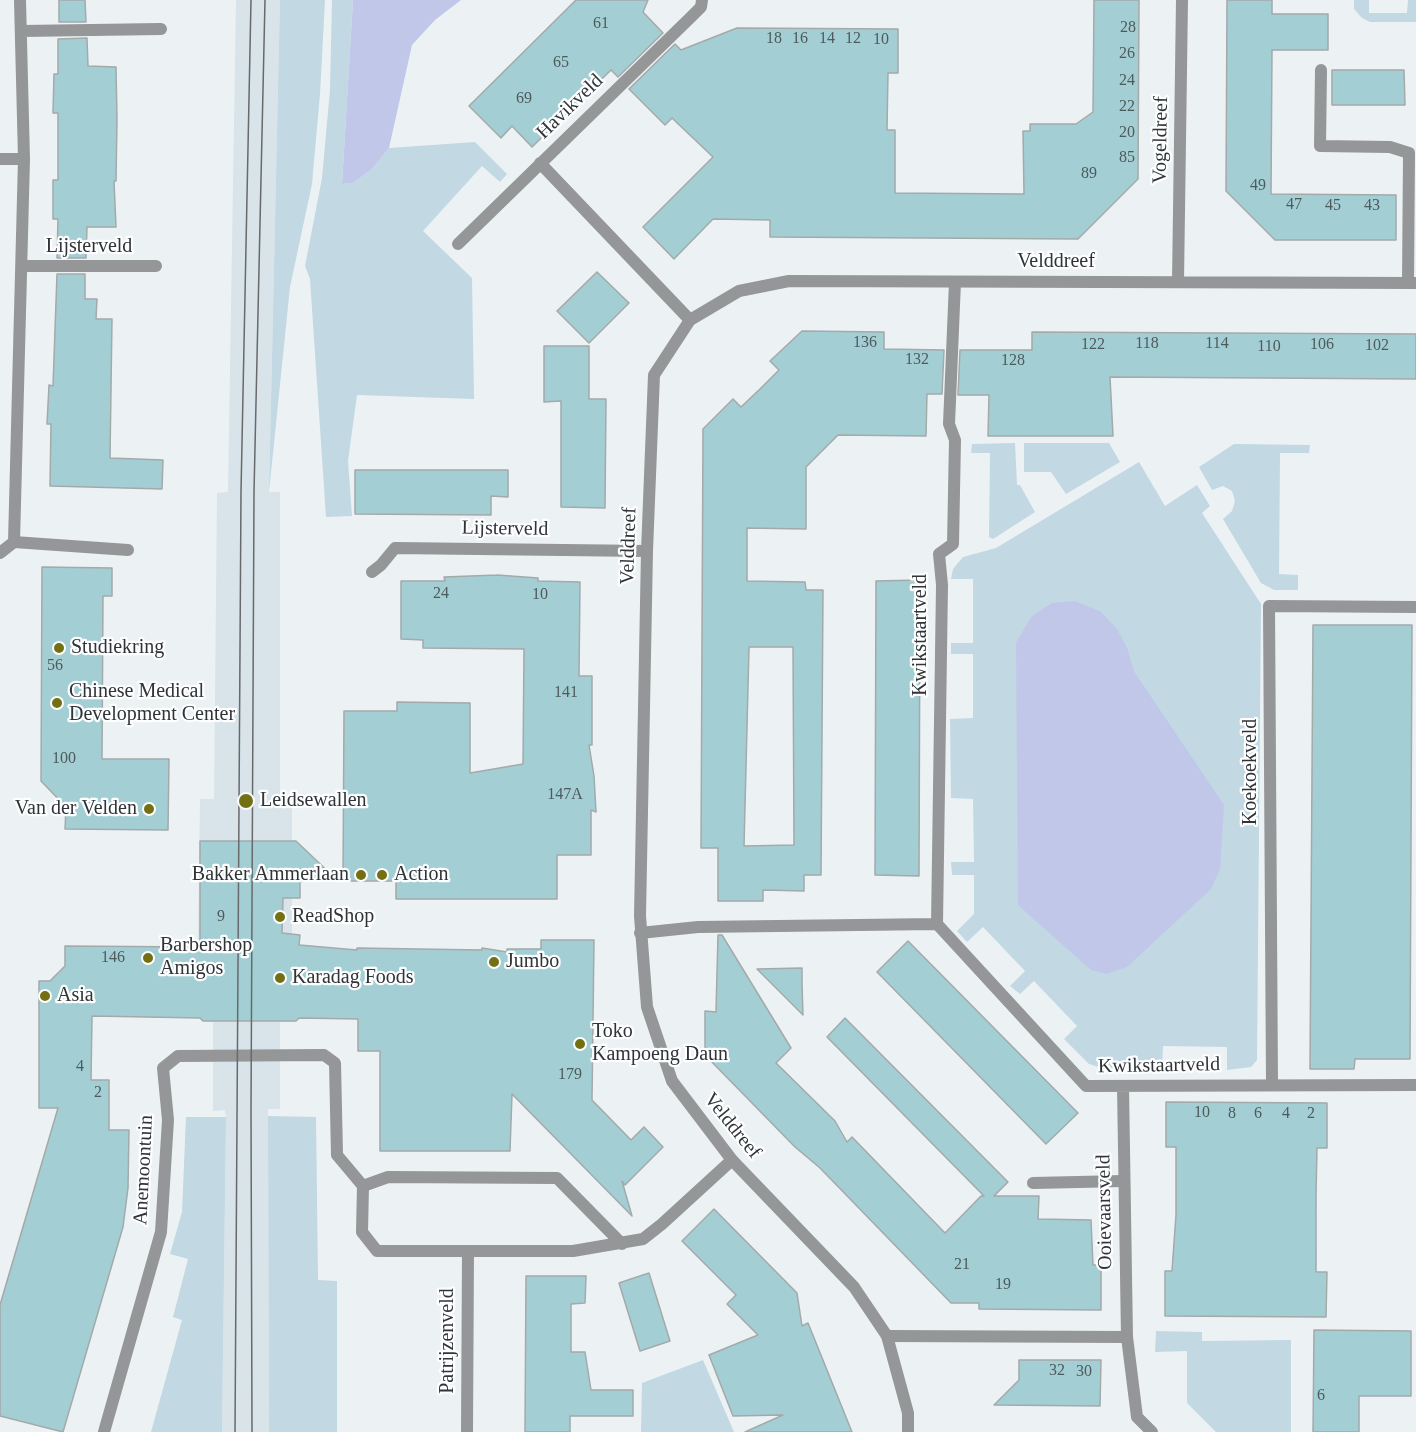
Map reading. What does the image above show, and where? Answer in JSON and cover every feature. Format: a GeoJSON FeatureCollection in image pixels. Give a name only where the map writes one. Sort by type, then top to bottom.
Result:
{"type":"FeatureCollection","features":[{"type":"Feature","properties":{"kind":"street"},"geometry":{"type":"LineString","coordinates":[[14,542],[24,159],[20,0]]}},
{"type":"Feature","properties":{"kind":"street","name":"Havikveld"},"geometry":{"type":"LineString","coordinates":[[690,320],[540,163],[691,17],[700,7],[702,0]]}},
{"type":"Feature","properties":{"kind":"street","name":"Vogeldreef"},"geometry":{"type":"LineString","coordinates":[[1178,281],[1182,0]]}},
{"type":"Feature","properties":{"kind":"street"},"geometry":{"type":"LineString","coordinates":[[21,31],[161,29]]}},
{"type":"Feature","properties":{"kind":"street"},"geometry":{"type":"LineString","coordinates":[[1322,70],[1320,146],[1390,147],[1409,153],[1412,283]]}},
{"type":"Feature","properties":{"kind":"street"},"geometry":{"type":"LineString","coordinates":[[0,159],[24,159]]}},
{"type":"Feature","properties":{"kind":"street"},"geometry":{"type":"LineString","coordinates":[[458,244],[540,163]]}},
{"type":"Feature","properties":{"kind":"street","name":"Lijsterveld"},"geometry":{"type":"LineString","coordinates":[[22,266],[156,266]]}},
{"type":"Feature","properties":{"kind":"street","name":"Velddreef"},"geometry":{"type":"LineString","coordinates":[[908,1432],[908,1413],[887,1336],[854,1287],[732,1160],[672,1081],[647,1007],[640,933],[654,375],[690,320],[739,291],[789,281],[1412,283]]}},
{"type":"Feature","properties":{"kind":"street","name":"Kwikstaartveld"},"geometry":{"type":"LineString","coordinates":[[955,282],[949,424],[955,440],[953,544],[939,554],[942,585],[937,924],[1086,1086],[1416,1085]]}},
{"type":"Feature","properties":{"kind":"street"},"geometry":{"type":"LineString","coordinates":[[0,553],[14,542],[128,550]]}},
{"type":"Feature","properties":{"kind":"street","name":"Lijsterveld"},"geometry":{"type":"LineString","coordinates":[[372,572],[395,548],[648,550]]}},
{"type":"Feature","properties":{"kind":"street","name":"Koekoekveld"},"geometry":{"type":"LineString","coordinates":[[1272,1084],[1269,606],[1416,607]]}},
{"type":"Feature","properties":{"kind":"street"},"geometry":{"type":"LineString","coordinates":[[640,933],[698,927],[937,924]]}},
{"type":"Feature","properties":{"kind":"street","name":"Anemoontuin"},"geometry":{"type":"LineString","coordinates":[[104,1432],[161,1232],[168,1120],[163,1068],[178,1056],[324,1055],[335,1063],[337,1155],[363,1186]]}},
{"type":"Feature","properties":{"kind":"street","name":"Ooievaarsveld"},"geometry":{"type":"LineString","coordinates":[[1123,1086],[1126,1336],[1137,1417],[1152,1432]]}},
{"type":"Feature","properties":{"kind":"street"},"geometry":{"type":"LineString","coordinates":[[622,1244],[557,1178],[388,1177],[363,1186],[362,1232],[377,1251],[573,1251],[622,1244],[643,1239],[732,1160]]}},
{"type":"Feature","properties":{"kind":"street"},"geometry":{"type":"LineString","coordinates":[[1033,1183],[1123,1180]]}},
{"type":"Feature","properties":{"kind":"street","name":"Patrijzenveld"},"geometry":{"type":"LineString","coordinates":[[466,1432],[468,1251]]}},
{"type":"Feature","properties":{"kind":"street"},"geometry":{"type":"LineString","coordinates":[[887,1336],[1126,1336]]}},
{"type":"Feature","properties":{"kind":"shaded area"},"geometry":{"type":"Polygon","coordinates":[[[236,0],[280,0],[269,492],[280,492],[280,799],[292,800],[292,947],[280,948],[280,1109],[268,1109],[269,1432],[222,1432],[226,1117],[225,1110],[213,1111],[213,948],[198,948],[200,799],[214,799],[217,493],[228,492],[236,0]]]}},
{"type":"Feature","properties":{"kind":"shaded area"},"geometry":{"type":"Polygon","coordinates":[[[280,0],[325,0],[312,184],[290,287],[269,492],[280,0]]]}},
{"type":"Feature","properties":{"kind":"shaded area"},"geometry":{"type":"Polygon","coordinates":[[[332,0],[353,0],[342,184],[353,183],[372,169],[389,148],[475,142],[507,174],[500,182],[482,166],[423,231],[472,278],[474,399],[357,395],[348,461],[352,516],[326,517],[310,279],[305,266],[322,178],[330,90],[332,0]]]}},
{"type":"Feature","properties":{"kind":"shaded area"},"geometry":{"type":"Polygon","coordinates":[[[1354,0],[1369,0],[1369,13],[1407,13],[1408,0],[1416,0],[1416,22],[1370,22],[1362,18],[1354,9],[1354,0]]]}},
{"type":"Feature","properties":{"kind":"shaded area"},"geometry":{"type":"Polygon","coordinates":[[[1015,443],[1017,485],[1020,485],[1035,512],[993,539],[989,537],[990,453],[971,453],[972,444],[1015,443]]]}},
{"type":"Feature","properties":{"kind":"shaded area"},"geometry":{"type":"Polygon","coordinates":[[[1024,443],[1109,443],[1120,462],[1066,494],[1051,472],[1024,472],[1024,443]]]}},
{"type":"Feature","properties":{"kind":"shaded area"},"geometry":{"type":"Polygon","coordinates":[[[1234,444],[1310,445],[1309,453],[1280,453],[1279,574],[1298,575],[1298,590],[1274,590],[1261,583],[1223,519],[1232,511],[1235,501],[1232,491],[1223,486],[1212,490],[1199,467],[1234,444]]]}},
{"type":"Feature","properties":{"kind":"shaded area"},"geometry":{"type":"Polygon","coordinates":[[[1139,462],[1165,506],[1197,485],[1210,506],[1202,513],[1261,604],[1257,1060],[1251,1067],[1227,1070],[1227,1047],[1163,1046],[1162,1069],[1102,1068],[1089,1064],[1064,1039],[1077,1026],[1034,981],[1020,994],[1010,986],[1025,971],[983,927],[967,942],[957,931],[974,914],[974,875],[952,875],[951,862],[974,862],[973,799],[951,798],[950,719],[973,718],[973,654],[951,654],[951,643],[973,643],[973,579],[951,579],[953,569],[963,557],[996,548],[1139,462]],[[1024,630],[1016,642],[1070,949],[1091,970],[1135,673],[1128,650],[1024,630]]]}},
{"type":"Feature","properties":{"kind":"shaded area"},"geometry":{"type":"Polygon","coordinates":[[[268,1116],[316,1117],[318,1280],[337,1281],[337,1432],[269,1432],[268,1116]]]}},
{"type":"Feature","properties":{"kind":"shaded area"},"geometry":{"type":"Polygon","coordinates":[[[186,1117],[226,1117],[222,1432],[151,1432],[182,1320],[173,1317],[188,1259],[170,1254],[182,1212],[186,1117]]]}},
{"type":"Feature","properties":{"kind":"shaded area"},"geometry":{"type":"Polygon","coordinates":[[[1156,1331],[1202,1332],[1202,1341],[1291,1340],[1291,1432],[1216,1432],[1187,1403],[1187,1351],[1155,1352],[1156,1331]]]}},
{"type":"Feature","properties":{"kind":"shaded area"},"geometry":{"type":"Polygon","coordinates":[[[703,1360],[734,1432],[641,1432],[642,1383],[703,1360]]]}},
{"type":"Feature","properties":{"kind":"water"},"geometry":{"type":"Polygon","coordinates":[[[353,0],[461,0],[435,20],[412,45],[389,148],[372,169],[353,183],[342,184],[353,0]]]}},
{"type":"Feature","properties":{"kind":"water"},"geometry":{"type":"Polygon","coordinates":[[[1075,601],[1100,611],[1117,629],[1128,650],[1135,673],[1224,805],[1220,869],[1211,889],[1127,967],[1107,974],[1091,970],[1018,905],[1016,642],[1032,616],[1052,603],[1075,601]]]}},
{"type":"Feature","properties":{"kind":"building"},"geometry":{"type":"Polygon","coordinates":[[[59,0],[85,0],[86,22],[59,22],[59,0]]]}},
{"type":"Feature","properties":{"kind":"building"},"geometry":{"type":"Polygon","coordinates":[[[576,0],[648,0],[643,12],[663,33],[618,77],[611,70],[532,147],[512,126],[501,138],[469,106],[576,0]]]}},
{"type":"Feature","properties":{"kind":"building"},"geometry":{"type":"Polygon","coordinates":[[[1094,0],[1139,0],[1138,179],[1078,239],[770,237],[770,220],[713,219],[674,259],[643,227],[713,157],[672,118],[665,125],[629,89],[675,44],[681,50],[737,28],[898,29],[898,73],[888,73],[887,130],[895,130],[895,193],[1024,194],[1023,131],[1030,131],[1030,124],[1076,124],[1093,112],[1094,0]]]}},
{"type":"Feature","properties":{"kind":"building"},"geometry":{"type":"Polygon","coordinates":[[[1227,0],[1272,0],[1272,14],[1328,14],[1328,50],[1272,50],[1271,194],[1396,195],[1396,240],[1275,240],[1226,191],[1227,0]]]}},
{"type":"Feature","properties":{"kind":"building"},"geometry":{"type":"Polygon","coordinates":[[[87,38],[88,66],[116,67],[116,181],[114,181],[116,227],[87,227],[86,258],[57,258],[58,219],[53,219],[53,180],[58,180],[58,113],[53,113],[54,74],[58,74],[58,39],[87,38]]]}},
{"type":"Feature","properties":{"kind":"building"},"geometry":{"type":"Polygon","coordinates":[[[1332,70],[1404,70],[1405,105],[1332,105],[1332,70]]]}},
{"type":"Feature","properties":{"kind":"building"},"geometry":{"type":"Polygon","coordinates":[[[597,272],[629,303],[589,343],[557,311],[597,272]]]}},
{"type":"Feature","properties":{"kind":"building"},"geometry":{"type":"Polygon","coordinates":[[[57,274],[85,274],[85,299],[97,299],[96,319],[112,319],[110,458],[163,460],[162,489],[50,486],[51,424],[47,424],[49,385],[53,386],[57,274]]]}},
{"type":"Feature","properties":{"kind":"building"},"geometry":{"type":"Polygon","coordinates":[[[802,331],[884,332],[884,349],[944,350],[942,394],[927,394],[926,436],[838,435],[806,467],[806,529],[747,528],[747,581],[805,582],[806,590],[823,590],[821,875],[804,875],[804,891],[763,890],[763,901],[718,901],[718,848],[701,848],[703,429],[733,399],[741,407],[779,370],[770,361],[802,331]],[[749,647],[744,846],[794,845],[793,647],[749,647]]]}},
{"type":"Feature","properties":{"kind":"building"},"geometry":{"type":"Polygon","coordinates":[[[1032,332],[1416,334],[1416,379],[1110,377],[1113,436],[988,436],[989,395],[958,395],[960,350],[1032,350],[1032,332]]]}},
{"type":"Feature","properties":{"kind":"building"},"geometry":{"type":"Polygon","coordinates":[[[544,346],[589,346],[589,399],[606,399],[605,508],[561,507],[561,401],[544,402],[544,346]]]}},
{"type":"Feature","properties":{"kind":"building"},"geometry":{"type":"Polygon","coordinates":[[[355,470],[508,470],[508,497],[491,496],[491,515],[355,514],[355,470]]]}},
{"type":"Feature","properties":{"kind":"building"},"geometry":{"type":"Polygon","coordinates":[[[42,567],[112,568],[112,596],[103,596],[102,759],[169,759],[168,830],[65,829],[66,807],[41,781],[42,567]]]}},
{"type":"Feature","properties":{"kind":"building"},"geometry":{"type":"Polygon","coordinates":[[[497,575],[538,578],[538,581],[580,582],[579,676],[592,676],[592,745],[589,745],[596,812],[591,810],[591,855],[557,855],[557,899],[396,899],[396,881],[343,881],[344,711],[397,711],[397,702],[470,703],[470,773],[523,764],[524,649],[423,648],[423,640],[401,639],[401,581],[445,581],[444,577],[497,575]]]}},
{"type":"Feature","properties":{"kind":"building"},"geometry":{"type":"Polygon","coordinates":[[[920,580],[919,876],[875,875],[876,581],[920,580]]]}},
{"type":"Feature","properties":{"kind":"building"},"geometry":{"type":"Polygon","coordinates":[[[1313,625],[1412,625],[1410,1059],[1355,1059],[1354,1069],[1310,1069],[1313,625]]]}},
{"type":"Feature","properties":{"kind":"building"},"geometry":{"type":"Polygon","coordinates":[[[200,841],[296,841],[338,881],[300,881],[300,898],[283,898],[282,933],[300,935],[299,945],[357,950],[357,948],[482,950],[482,948],[507,952],[507,949],[541,949],[541,940],[594,940],[592,1100],[631,1140],[644,1127],[663,1147],[625,1185],[622,1181],[632,1216],[512,1094],[510,1151],[380,1151],[380,1051],[358,1051],[358,1019],[203,1021],[200,1018],[92,1016],[91,1080],[109,1080],[109,1130],[129,1130],[128,1188],[123,1227],[63,1432],[0,1416],[0,1305],[58,1108],[39,1108],[39,981],[50,981],[65,966],[65,946],[200,947],[200,841]]]}},
{"type":"Feature","properties":{"kind":"building"},"geometry":{"type":"Polygon","coordinates":[[[718,935],[722,935],[791,1048],[776,1063],[835,1121],[847,1142],[852,1137],[945,1233],[981,1196],[984,1196],[827,1037],[845,1018],[1008,1182],[994,1196],[1039,1196],[1038,1219],[1091,1220],[1093,1265],[1101,1265],[1101,1310],[979,1309],[979,1303],[951,1303],[820,1168],[795,1147],[705,1055],[705,1011],[716,1012],[718,935]]]}},
{"type":"Feature","properties":{"kind":"building"},"geometry":{"type":"Polygon","coordinates":[[[908,941],[1078,1113],[1046,1144],[877,972],[908,941]]]}},
{"type":"Feature","properties":{"kind":"building"},"geometry":{"type":"Polygon","coordinates":[[[802,968],[802,984],[803,1015],[757,969],[802,968]]]}},
{"type":"Feature","properties":{"kind":"building"},"geometry":{"type":"Polygon","coordinates":[[[1166,1102],[1327,1103],[1327,1148],[1317,1148],[1316,1196],[1316,1272],[1327,1272],[1326,1317],[1165,1316],[1165,1271],[1172,1271],[1176,1215],[1176,1147],[1166,1147],[1166,1102]]]}},
{"type":"Feature","properties":{"kind":"building"},"geometry":{"type":"Polygon","coordinates":[[[714,1209],[797,1293],[802,1326],[808,1323],[852,1432],[745,1432],[783,1415],[733,1416],[709,1355],[758,1335],[727,1304],[736,1295],[682,1241],[714,1209]]]}},
{"type":"Feature","properties":{"kind":"building"},"geometry":{"type":"Polygon","coordinates":[[[649,1273],[670,1341],[640,1351],[619,1283],[649,1273]]]}},
{"type":"Feature","properties":{"kind":"building"},"geometry":{"type":"Polygon","coordinates":[[[526,1276],[586,1276],[585,1303],[571,1304],[571,1352],[585,1352],[591,1390],[633,1390],[633,1416],[570,1416],[570,1432],[525,1432],[526,1276]]]}},
{"type":"Feature","properties":{"kind":"building"},"geometry":{"type":"Polygon","coordinates":[[[1314,1330],[1411,1331],[1411,1396],[1359,1396],[1359,1432],[1313,1432],[1314,1330]]]}},
{"type":"Feature","properties":{"kind":"building"},"geometry":{"type":"Polygon","coordinates":[[[1019,1360],[1101,1360],[1100,1406],[994,1405],[1019,1380],[1019,1360]]]}},
{"type":"Feature","properties":{"kind":"tram line"},"geometry":{"type":"LineString","coordinates":[[235,1432],[241,492],[251,0]]}},
{"type":"Feature","properties":{"kind":"tram line"},"geometry":{"type":"LineString","coordinates":[[252,1432],[254,492],[265,0]]}},
{"type":"Feature","properties":{"kind":"place","name":"Studiekring"},"geometry":{"type":"Point","coordinates":[59,648]}},
{"type":"Feature","properties":{"kind":"place","name":"Chinese Medical Development Center"},"geometry":{"type":"Point","coordinates":[57,703]}},
{"type":"Feature","properties":{"kind":"place","name":"Leidsewallen"},"geometry":{"type":"Point","coordinates":[246,801]}},
{"type":"Feature","properties":{"kind":"place","name":"Van der Velden"},"geometry":{"type":"Point","coordinates":[149,809]}},
{"type":"Feature","properties":{"kind":"place","name":"Bakker Ammerlaan"},"geometry":{"type":"Point","coordinates":[361,875]}},
{"type":"Feature","properties":{"kind":"place","name":"Action"},"geometry":{"type":"Point","coordinates":[382,875]}},
{"type":"Feature","properties":{"kind":"place","name":"ReadShop"},"geometry":{"type":"Point","coordinates":[280,917]}},
{"type":"Feature","properties":{"kind":"place","name":"Barbershop Amigos"},"geometry":{"type":"Point","coordinates":[148,958]}},
{"type":"Feature","properties":{"kind":"place","name":"Jumbo"},"geometry":{"type":"Point","coordinates":[494,962]}},
{"type":"Feature","properties":{"kind":"place","name":"Karadag Foods"},"geometry":{"type":"Point","coordinates":[280,978]}},
{"type":"Feature","properties":{"kind":"place","name":"Asia"},"geometry":{"type":"Point","coordinates":[45,996]}},
{"type":"Feature","properties":{"kind":"place","name":"Toko Kampoeng Daun"},"geometry":{"type":"Point","coordinates":[580,1044]}}]}
